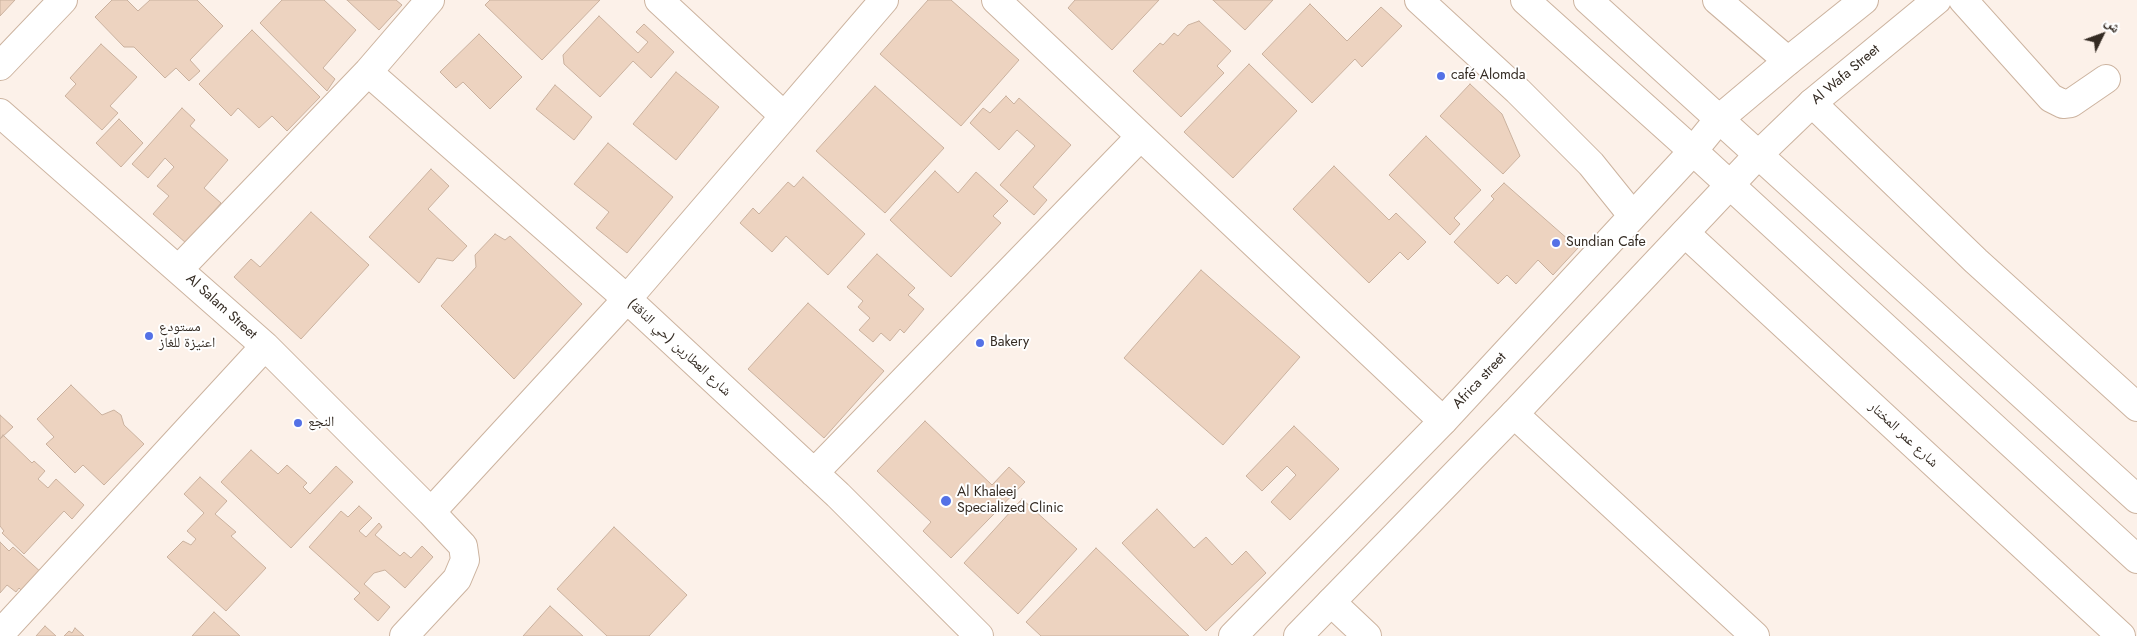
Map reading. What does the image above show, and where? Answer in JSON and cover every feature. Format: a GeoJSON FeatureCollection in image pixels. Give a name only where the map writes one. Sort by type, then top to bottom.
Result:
{"type":"FeatureCollection","features":[{"type":"Feature","properties":{"kind":"main road"},"geometry":{"type":"LineString","coordinates":[[0,66],[63,0]]}},
{"type":"Feature","properties":{"kind":"main road"},"geometry":{"type":"LineString","coordinates":[[179,269],[368,72],[430,0]]}},
{"type":"Feature","properties":{"kind":"main road"},"geometry":{"type":"LineString","coordinates":[[658,0],[783,115]]}},
{"type":"Feature","properties":{"kind":"main road"},"geometry":{"type":"LineString","coordinates":[[431,512],[627,299],[783,115],[884,0]]}},
{"type":"Feature","properties":{"kind":"main road"},"geometry":{"type":"LineString","coordinates":[[996,0],[1443,421]]}},
{"type":"Feature","properties":{"kind":"main road"},"geometry":{"type":"LineString","coordinates":[[1418,0],[1518,90],[1591,164],[1632,215]]}},
{"type":"Feature","properties":{"kind":"main road"},"geometry":{"type":"LineString","coordinates":[[1525,0],[1693,151],[2137,559]]}},
{"type":"Feature","properties":{"kind":"main road"},"geometry":{"type":"LineString","coordinates":[[1588,0],[2137,499]]}},
{"type":"Feature","properties":{"kind":"main road"},"geometry":{"type":"LineString","coordinates":[[1717,0],[1788,61]]}},
{"type":"Feature","properties":{"kind":"main road"},"geometry":{"type":"LineString","coordinates":[[1719,120],[1864,0]]}},
{"type":"Feature","properties":{"kind":"main road","name":"Al Wafa Street"},"geometry":{"type":"LineString","coordinates":[[1759,154],[1812,103],[1937,0]]}},
{"type":"Feature","properties":{"kind":"main road"},"geometry":{"type":"LineString","coordinates":[[1963,0],[2051,98],[2064,104],[2071,103],[2106,79]]}},
{"type":"Feature","properties":{"kind":"main road","name":"شارع العطارين (حي الناقة)"},"geometry":{"type":"LineString","coordinates":[[368,72],[627,299],[814,472],[979,636]]}},
{"type":"Feature","properties":{"kind":"main road"},"geometry":{"type":"LineString","coordinates":[[1812,103],[1976,261],[2137,407]]}},
{"type":"Feature","properties":{"kind":"main road","name":"Africa street"},"geometry":{"type":"LineString","coordinates":[[1233,636],[1443,421],[1693,151],[1719,120]]}},
{"type":"Feature","properties":{"kind":"main road","name":"Al Salam Street"},"geometry":{"type":"LineString","coordinates":[[5,128],[179,269],[265,346],[463,546],[465,560],[457,579],[404,636]]}},
{"type":"Feature","properties":{"kind":"main road"},"geometry":{"type":"LineString","coordinates":[[814,472],[1140,137]]}},
{"type":"Feature","properties":{"kind":"main road"},"geometry":{"type":"LineString","coordinates":[[1298,636],[1514,414],[1759,154]]}},
{"type":"Feature","properties":{"kind":"main road","name":"شارع عمر المختار"},"geometry":{"type":"LineString","coordinates":[[1685,233],[2121,636]]}},
{"type":"Feature","properties":{"kind":"main road"},"geometry":{"type":"LineString","coordinates":[[0,634],[265,346]]}},
{"type":"Feature","properties":{"kind":"main road"},"geometry":{"type":"LineString","coordinates":[[1514,414],[1755,636]]}},
{"type":"Feature","properties":{"kind":"main road"},"geometry":{"type":"LineString","coordinates":[[1331,602],[1368,636]]}},
{"type":"Feature","properties":{"kind":"building"},"geometry":{"type":"Polygon","coordinates":[[[0,0],[15,0],[0,16],[0,0]]]}},
{"type":"Feature","properties":{"kind":"building"},"geometry":{"type":"Polygon","coordinates":[[[112,0],[127,0],[138,11],[150,0],[197,0],[223,26],[190,60],[200,71],[189,81],[176,68],[165,78],[134,47],[124,47],[95,17],[112,0]]]}},
{"type":"Feature","properties":{"kind":"building"},"geometry":{"type":"Polygon","coordinates":[[[282,0],[324,0],[356,30],[323,68],[335,79],[327,91],[260,23],[282,0]]]}},
{"type":"Feature","properties":{"kind":"building"},"geometry":{"type":"Polygon","coordinates":[[[347,0],[396,0],[402,5],[379,30],[347,0]]]}},
{"type":"Feature","properties":{"kind":"building"},"geometry":{"type":"Polygon","coordinates":[[[490,0],[600,0],[542,60],[485,5],[490,0]]]}},
{"type":"Feature","properties":{"kind":"building"},"geometry":{"type":"Polygon","coordinates":[[[928,0],[951,0],[1019,60],[961,126],[880,54],[928,0]]]}},
{"type":"Feature","properties":{"kind":"building"},"geometry":{"type":"Polygon","coordinates":[[[1075,0],[1159,0],[1112,50],[1068,8],[1075,0]]]}},
{"type":"Feature","properties":{"kind":"building"},"geometry":{"type":"Polygon","coordinates":[[[1213,0],[1273,0],[1245,30],[1213,0]]]}},
{"type":"Feature","properties":{"kind":"building"},"geometry":{"type":"Polygon","coordinates":[[[1310,4],[1347,41],[1381,7],[1402,26],[1362,67],[1355,59],[1312,103],[1262,54],[1310,4]]]}},
{"type":"Feature","properties":{"kind":"building"},"geometry":{"type":"Polygon","coordinates":[[[599,16],[638,53],[648,42],[636,32],[644,24],[674,52],[651,78],[633,61],[600,97],[564,64],[563,55],[599,16]]]}},
{"type":"Feature","properties":{"kind":"building"},"geometry":{"type":"Polygon","coordinates":[[[1199,21],[1231,51],[1217,66],[1224,73],[1181,117],[1133,71],[1160,43],[1163,45],[1174,33],[1178,36],[1188,25],[1199,21]]]}},
{"type":"Feature","properties":{"kind":"building"},"geometry":{"type":"Polygon","coordinates":[[[252,30],[320,97],[287,131],[272,116],[259,128],[238,108],[231,116],[199,84],[252,30]]]}},
{"type":"Feature","properties":{"kind":"building"},"geometry":{"type":"Polygon","coordinates":[[[479,34],[522,77],[490,109],[463,82],[456,88],[440,72],[479,34]]]}},
{"type":"Feature","properties":{"kind":"building"},"geometry":{"type":"Polygon","coordinates":[[[101,44],[137,77],[110,106],[118,113],[102,130],[65,96],[76,84],[70,78],[101,44]]]}},
{"type":"Feature","properties":{"kind":"building"},"geometry":{"type":"Polygon","coordinates":[[[1249,64],[1297,111],[1233,178],[1184,132],[1249,64]]]}},
{"type":"Feature","properties":{"kind":"building"},"geometry":{"type":"Polygon","coordinates":[[[676,72],[719,107],[676,160],[633,124],[676,72]]]}},
{"type":"Feature","properties":{"kind":"building"},"geometry":{"type":"Polygon","coordinates":[[[1470,84],[1502,114],[1520,156],[1503,174],[1440,116],[1470,84]]]}},
{"type":"Feature","properties":{"kind":"building"},"geometry":{"type":"Polygon","coordinates":[[[555,85],[592,117],[574,140],[536,109],[555,85]]]}},
{"type":"Feature","properties":{"kind":"building"},"geometry":{"type":"Polygon","coordinates":[[[875,86],[944,148],[885,213],[816,151],[875,86]]]}},
{"type":"Feature","properties":{"kind":"building"},"geometry":{"type":"Polygon","coordinates":[[[1006,96],[1014,104],[1019,98],[1071,145],[1033,187],[1047,200],[1034,215],[1000,185],[1035,146],[1017,130],[999,150],[970,123],[983,108],[990,113],[1006,96]]]}},
{"type":"Feature","properties":{"kind":"building"},"geometry":{"type":"Polygon","coordinates":[[[182,108],[195,120],[190,126],[228,160],[204,188],[221,203],[186,243],[153,214],[169,196],[157,186],[174,167],[165,158],[148,178],[132,164],[182,108]]]}},
{"type":"Feature","properties":{"kind":"building"},"geometry":{"type":"Polygon","coordinates":[[[119,119],[143,143],[121,167],[96,143],[119,119]]]}},
{"type":"Feature","properties":{"kind":"building"},"geometry":{"type":"Polygon","coordinates":[[[1426,136],[1481,190],[1454,218],[1460,224],[1450,235],[1389,175],[1426,136]]]}},
{"type":"Feature","properties":{"kind":"building"},"geometry":{"type":"Polygon","coordinates":[[[608,143],[673,197],[627,253],[596,228],[609,212],[574,184],[608,143]]]}},
{"type":"Feature","properties":{"kind":"building"},"geometry":{"type":"Polygon","coordinates":[[[1334,166],[1389,220],[1396,213],[1426,242],[1408,260],[1400,252],[1369,283],[1293,209],[1334,166]]]}},
{"type":"Feature","properties":{"kind":"building"},"geometry":{"type":"Polygon","coordinates":[[[431,169],[449,186],[428,209],[467,246],[453,261],[437,258],[419,283],[369,237],[431,169]]]}},
{"type":"Feature","properties":{"kind":"building"},"geometry":{"type":"Polygon","coordinates":[[[935,171],[958,193],[976,172],[1008,201],[993,216],[1001,223],[951,277],[890,220],[935,171]]]}},
{"type":"Feature","properties":{"kind":"building"},"geometry":{"type":"Polygon","coordinates":[[[803,177],[865,234],[828,275],[786,236],[772,252],[740,223],[753,208],[759,214],[788,182],[794,187],[803,177]]]}},
{"type":"Feature","properties":{"kind":"building"},"geometry":{"type":"Polygon","coordinates":[[[1504,183],[1578,248],[1553,275],[1538,260],[1516,284],[1507,275],[1498,284],[1454,242],[1494,199],[1491,196],[1504,183]]]}},
{"type":"Feature","properties":{"kind":"building"},"geometry":{"type":"Polygon","coordinates":[[[311,212],[369,265],[301,339],[234,277],[251,259],[260,267],[311,212]]]}},
{"type":"Feature","properties":{"kind":"building"},"geometry":{"type":"Polygon","coordinates":[[[495,234],[505,240],[510,236],[582,304],[514,379],[441,306],[476,267],[475,255],[495,234]]]}},
{"type":"Feature","properties":{"kind":"building"},"geometry":{"type":"Polygon","coordinates":[[[877,254],[915,288],[908,295],[924,309],[904,333],[900,329],[890,341],[881,333],[873,342],[859,330],[870,318],[858,307],[863,301],[847,287],[877,254]]]}},
{"type":"Feature","properties":{"kind":"building"},"geometry":{"type":"Polygon","coordinates":[[[1201,270],[1300,357],[1223,445],[1124,358],[1201,270]]]}},
{"type":"Feature","properties":{"kind":"building"},"geometry":{"type":"Polygon","coordinates":[[[808,303],[884,371],[824,438],[748,369],[808,303]]]}},
{"type":"Feature","properties":{"kind":"building"},"geometry":{"type":"Polygon","coordinates":[[[71,385],[102,415],[114,410],[121,415],[124,425],[144,444],[104,485],[83,465],[75,473],[46,444],[54,437],[37,419],[71,385]]]}},
{"type":"Feature","properties":{"kind":"building"},"geometry":{"type":"Polygon","coordinates":[[[0,415],[13,427],[0,439],[0,415]]]}},
{"type":"Feature","properties":{"kind":"building"},"geometry":{"type":"Polygon","coordinates":[[[925,421],[992,485],[1009,467],[1025,482],[951,558],[923,531],[931,522],[877,471],[925,421]]]}},
{"type":"Feature","properties":{"kind":"building"},"geometry":{"type":"Polygon","coordinates":[[[1294,426],[1339,469],[1290,520],[1271,502],[1296,475],[1287,466],[1262,491],[1246,476],[1294,426]]]}},
{"type":"Feature","properties":{"kind":"building"},"geometry":{"type":"Polygon","coordinates":[[[3,435],[32,463],[34,461],[45,471],[38,479],[48,488],[56,479],[84,505],[72,519],[64,511],[24,554],[2,533],[4,531],[0,526],[0,439],[3,435]]]}},
{"type":"Feature","properties":{"kind":"building"},"geometry":{"type":"Polygon","coordinates":[[[251,450],[278,474],[287,465],[307,483],[303,487],[310,494],[336,466],[353,482],[291,548],[221,482],[251,450]]]}},
{"type":"Feature","properties":{"kind":"building"},"geometry":{"type":"Polygon","coordinates":[[[200,477],[227,501],[215,514],[236,532],[231,536],[266,568],[226,611],[167,557],[183,541],[191,545],[196,539],[187,531],[204,513],[184,494],[200,477]]]}},
{"type":"Feature","properties":{"kind":"building"},"geometry":{"type":"Polygon","coordinates":[[[1022,499],[1077,549],[1018,614],[964,563],[1022,499]]]}},
{"type":"Feature","properties":{"kind":"building"},"geometry":{"type":"Polygon","coordinates":[[[359,506],[372,518],[359,531],[366,537],[379,523],[382,527],[375,535],[400,556],[404,552],[411,558],[422,546],[433,557],[405,588],[385,570],[374,573],[364,584],[390,607],[378,621],[354,599],[360,593],[309,547],[341,511],[348,517],[359,506]]]}},
{"type":"Feature","properties":{"kind":"building"},"geometry":{"type":"Polygon","coordinates":[[[1157,509],[1194,548],[1206,537],[1232,565],[1246,551],[1266,573],[1206,631],[1122,543],[1157,509]]]}},
{"type":"Feature","properties":{"kind":"building"},"geometry":{"type":"Polygon","coordinates":[[[614,527],[687,595],[649,636],[607,636],[557,589],[614,527]]]}},
{"type":"Feature","properties":{"kind":"building"},"geometry":{"type":"Polygon","coordinates":[[[0,542],[9,551],[13,547],[43,574],[25,594],[19,588],[16,592],[7,585],[0,593],[0,542]]]}},
{"type":"Feature","properties":{"kind":"building"},"geometry":{"type":"Polygon","coordinates":[[[1096,548],[1189,636],[1041,636],[1026,622],[1096,548]]]}},
{"type":"Feature","properties":{"kind":"building"},"geometry":{"type":"Polygon","coordinates":[[[550,606],[583,636],[523,636],[550,606]]]}},
{"type":"Feature","properties":{"kind":"building"},"geometry":{"type":"Polygon","coordinates":[[[214,612],[240,636],[192,636],[214,612]]]}},
{"type":"Feature","properties":{"kind":"building"},"geometry":{"type":"Polygon","coordinates":[[[45,626],[56,636],[36,636],[45,626]]]}},
{"type":"Feature","properties":{"kind":"building"},"geometry":{"type":"Polygon","coordinates":[[[75,628],[84,636],[64,636],[69,631],[72,633],[75,628]]]}},
{"type":"Feature","properties":{"kind":"place","name":"café Alomda"},"geometry":{"type":"Point","coordinates":[1441,76]}},
{"type":"Feature","properties":{"kind":"place","name":"Sundian Cafe"},"geometry":{"type":"Point","coordinates":[1556,243]}},
{"type":"Feature","properties":{"kind":"place","name":"مستودع اعنيزة للغاز"},"geometry":{"type":"Point","coordinates":[149,336]}},
{"type":"Feature","properties":{"kind":"place","name":"Bakery"},"geometry":{"type":"Point","coordinates":[980,343]}},
{"type":"Feature","properties":{"kind":"place","name":"النجع"},"geometry":{"type":"Point","coordinates":[298,423]}},
{"type":"Feature","properties":{"kind":"place","name":"Al Khaleej Specialized Clinic"},"geometry":{"type":"Point","coordinates":[946,501]}}]}
